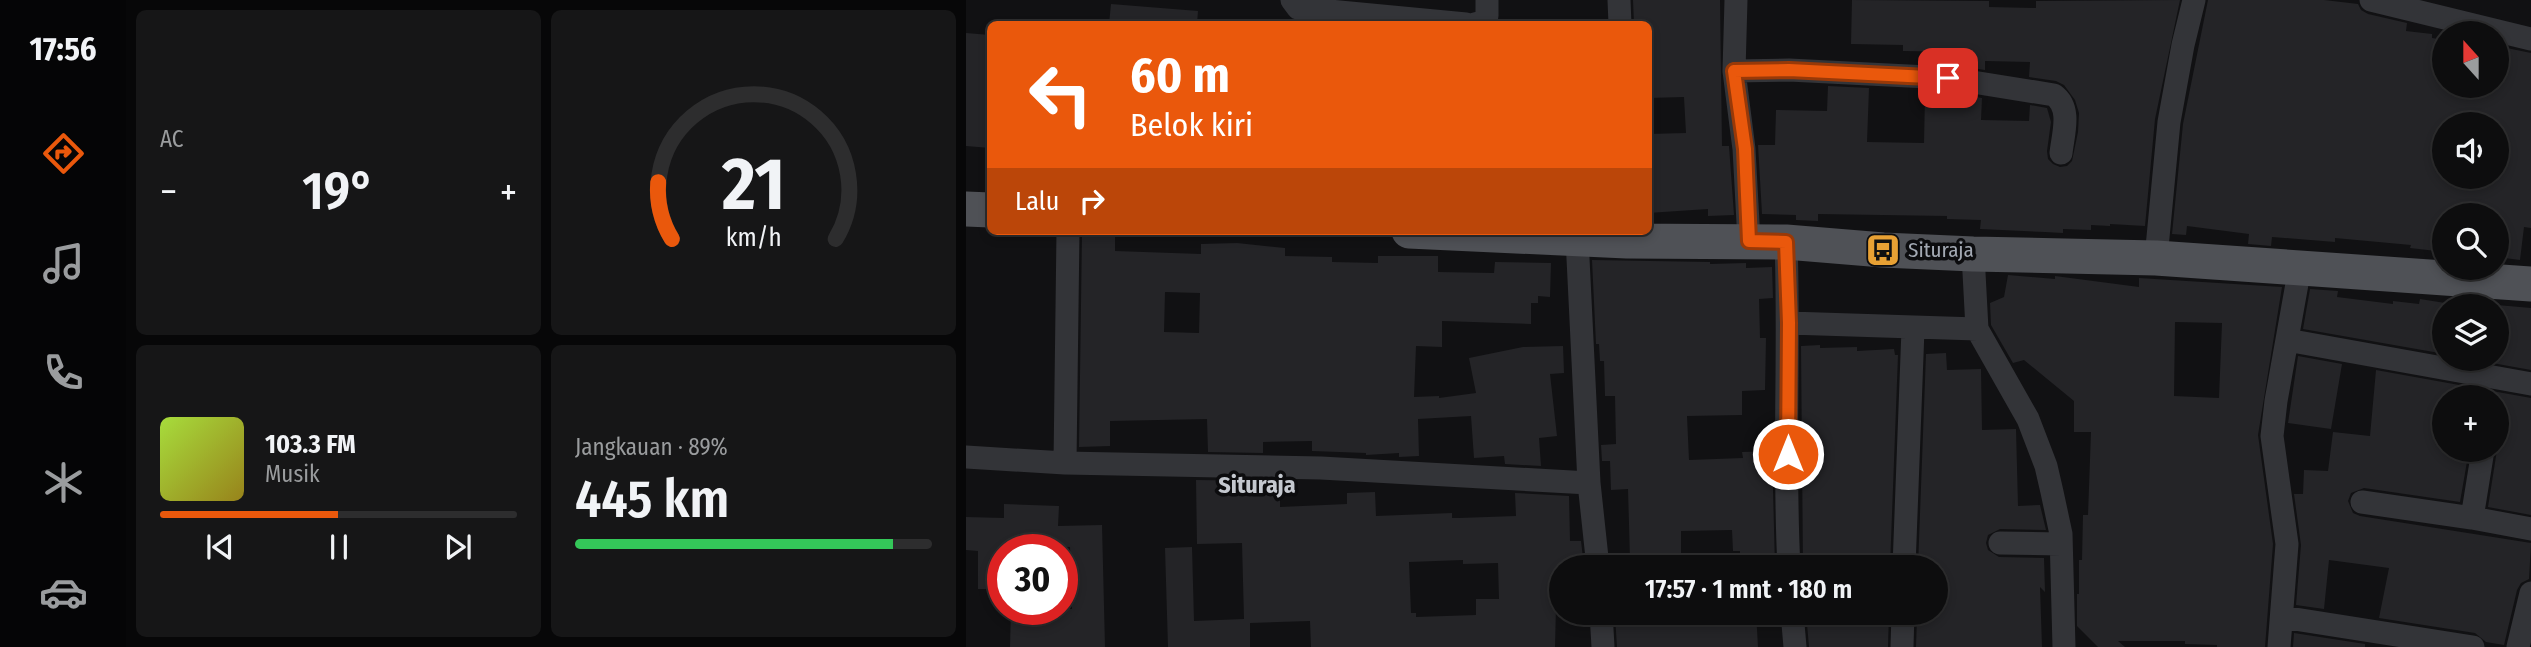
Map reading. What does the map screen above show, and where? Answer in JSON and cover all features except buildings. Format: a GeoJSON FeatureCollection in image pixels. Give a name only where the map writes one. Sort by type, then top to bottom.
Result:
{"type":"FeatureCollection","features":[{"type":"Feature","properties":{"kind":"main road"},"geometry":{"type":"LineString","coordinates":[[966,208],[987,210]]}},
{"type":"Feature","properties":{"kind":"main road"},"geometry":{"type":"LineString","coordinates":[[1533,235],[1786,242],[1973,254],[2156,258],[2531,284]]}},
{"type":"Feature","properties":{"kind":"street"},"geometry":{"type":"LineString","coordinates":[[1292,0],[1298,8],[1482,19]]}},
{"type":"Feature","properties":{"kind":"street"},"geometry":{"type":"LineString","coordinates":[[1619,0],[1620,21]]}},
{"type":"Feature","properties":{"kind":"street"},"geometry":{"type":"LineString","coordinates":[[1736,0],[1734,71],[1745,149],[1749,241]]}},
{"type":"Feature","properties":{"kind":"street"},"geometry":{"type":"LineString","coordinates":[[2156,258],[2169,122],[2194,0]]}},
{"type":"Feature","properties":{"kind":"street"},"geometry":{"type":"LineString","coordinates":[[2371,0],[2531,39]]}},
{"type":"Feature","properties":{"kind":"street"},"geometry":{"type":"LineString","coordinates":[[1734,71],[1789,70],[1948,78],[2054,95],[2061,100],[2065,108],[2061,153]]}},
{"type":"Feature","properties":{"kind":"street"},"geometry":{"type":"LineString","coordinates":[[1065,463],[1068,235]]}},
{"type":"Feature","properties":{"kind":"street"},"geometry":{"type":"LineString","coordinates":[[1577,238],[1590,483],[1597,555]]}},
{"type":"Feature","properties":{"kind":"street"},"geometry":{"type":"LineString","coordinates":[[1786,242],[1789,323],[1789,555]]}},
{"type":"Feature","properties":{"kind":"street"},"geometry":{"type":"LineString","coordinates":[[1973,254],[1976,329],[2028,419],[2046,466],[2061,544],[2064,647]]}},
{"type":"Feature","properties":{"kind":"street"},"geometry":{"type":"LineString","coordinates":[[2279,647],[2287,544],[2273,436],[2276,401],[2300,267]]}},
{"type":"Feature","properties":{"kind":"street"},"geometry":{"type":"LineString","coordinates":[[1789,323],[1976,329]]}},
{"type":"Feature","properties":{"kind":"street"},"geometry":{"type":"LineString","coordinates":[[1904,555],[1913,328]]}},
{"type":"Feature","properties":{"kind":"street"},"geometry":{"type":"LineString","coordinates":[[2287,340],[2481,385]]}},
{"type":"Feature","properties":{"kind":"street"},"geometry":{"type":"LineString","coordinates":[[2509,386],[2531,384]]}},
{"type":"Feature","properties":{"kind":"street"},"geometry":{"type":"LineString","coordinates":[[966,457],[1065,463],[1321,468],[1590,483]]}},
{"type":"Feature","properties":{"kind":"street"},"geometry":{"type":"LineString","coordinates":[[2472,518],[2481,462]]}},
{"type":"Feature","properties":{"kind":"street"},"geometry":{"type":"LineString","coordinates":[[2362,502],[2531,529]]}},
{"type":"Feature","properties":{"kind":"street"},"geometry":{"type":"LineString","coordinates":[[2000,543],[2061,544]]}},
{"type":"Feature","properties":{"kind":"street"},"geometry":{"type":"LineString","coordinates":[[2518,647],[2531,593]]}},
{"type":"Feature","properties":{"kind":"street"},"geometry":{"type":"LineString","coordinates":[[2282,617],[2473,647]]}},
{"type":"Feature","properties":{"kind":"street"},"geometry":{"type":"LineString","coordinates":[[1602,625],[1603,647]]}},
{"type":"Feature","properties":{"kind":"street"},"geometry":{"type":"LineString","coordinates":[[1793,625],[1795,647]]}},
{"type":"Feature","properties":{"kind":"street"},"geometry":{"type":"LineString","coordinates":[[1902,647],[1903,625]]}},
{"type":"Feature","properties":{"kind":"place","name":"Situraja"},"geometry":{"type":"Point","coordinates":[1883,250]}},
{"type":"Feature","properties":{"kind":"district","name":"Situraja"},"geometry":{"type":"Point","coordinates":[1257,485]}},
{"type":"Feature","properties":{"kind":"route"},"geometry":{"type":"LineString","coordinates":[[1788,454],[1789,323],[1786,242],[1749,241],[1745,149],[1734,71],[1789,70],[1948,78]]}}]}
